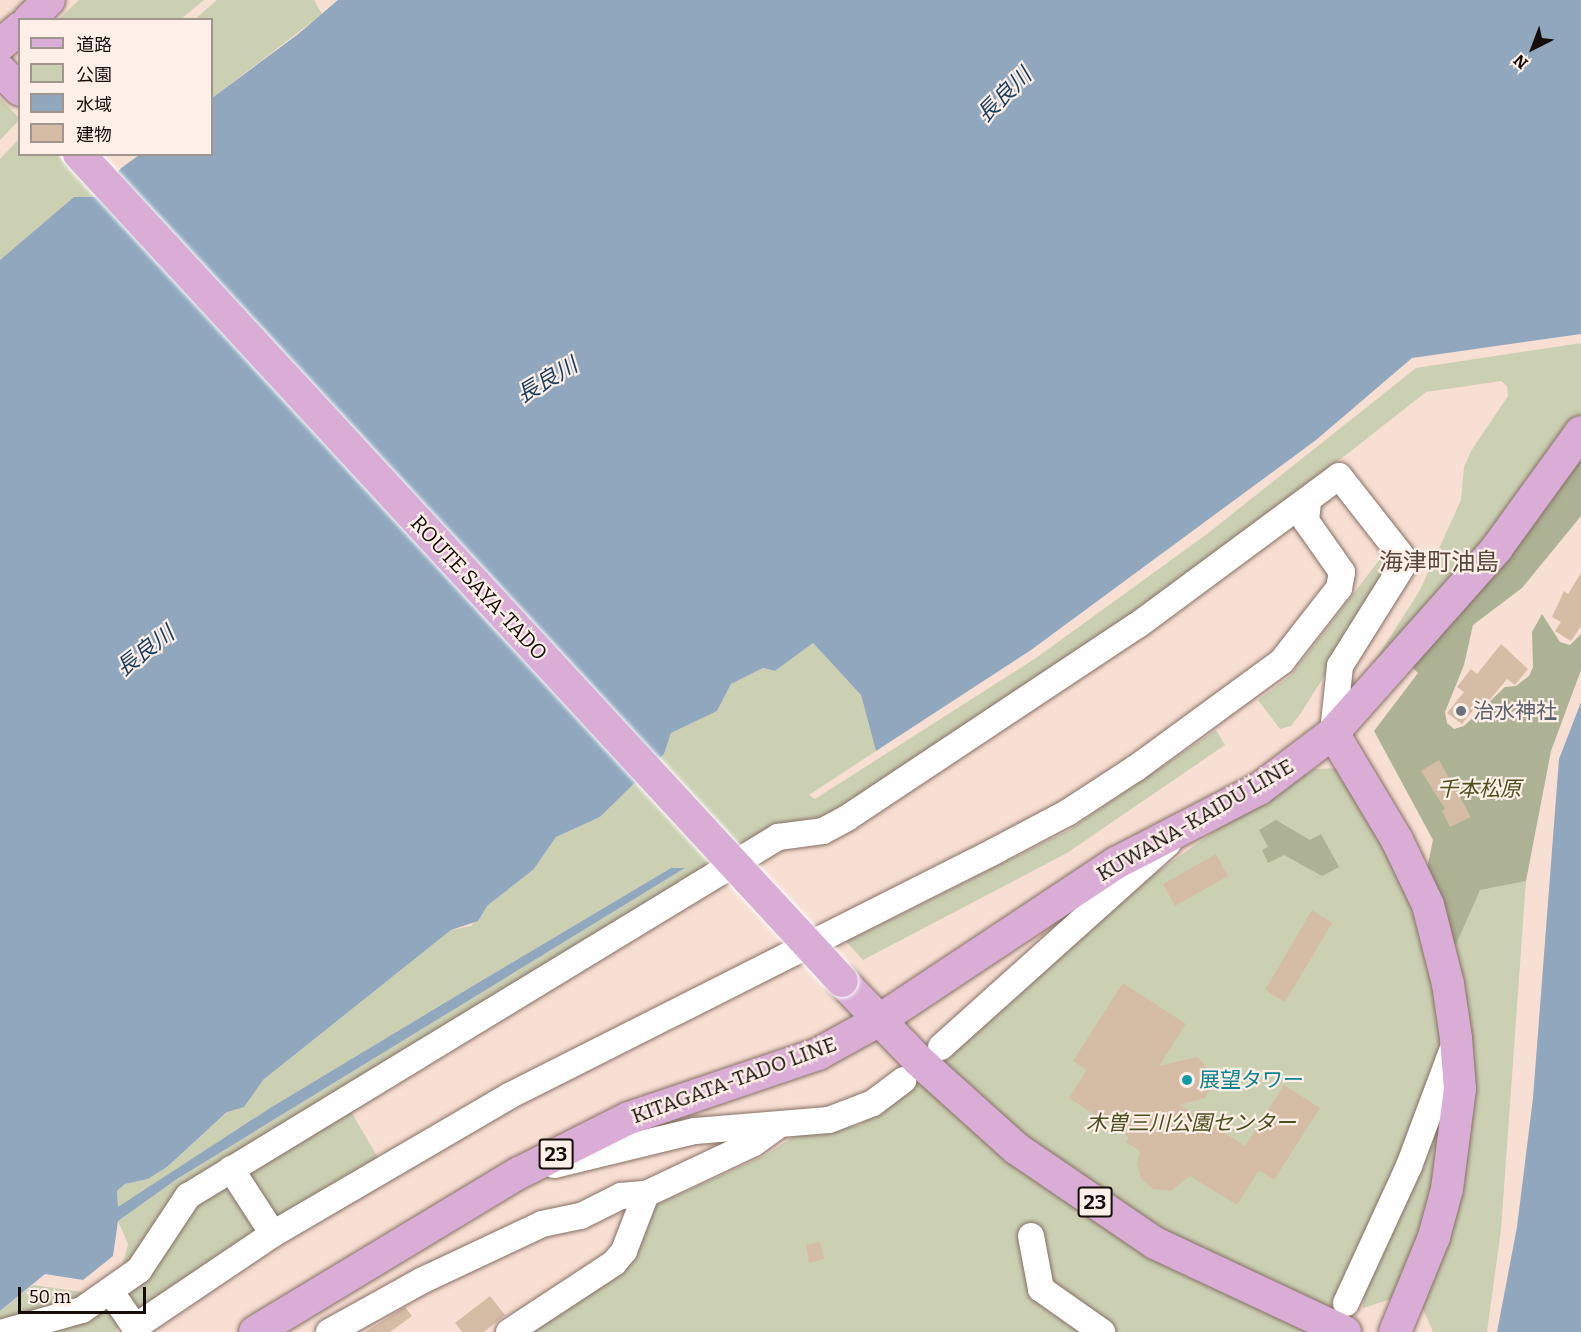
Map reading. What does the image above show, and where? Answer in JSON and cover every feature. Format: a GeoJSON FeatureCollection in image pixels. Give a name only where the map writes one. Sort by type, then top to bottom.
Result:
{"type":"FeatureCollection","features":[{"type":"Feature","properties":{"kind":"main road"},"geometry":{"type":"LineString","coordinates":[[31,18],[50,0]]}},
{"type":"Feature","properties":{"kind":"main road"},"geometry":{"type":"LineString","coordinates":[[0,45],[18,30]]}},
{"type":"Feature","properties":{"kind":"main road","name":"ROUTE SAYA-TADO"},"geometry":{"type":"LineString","coordinates":[[81,156],[878,1021]]}},
{"type":"Feature","properties":{"kind":"main road","name":"KUWANA-KAIDU LINE"},"geometry":{"type":"LineString","coordinates":[[878,1021],[1116,863],[1177,834],[1259,789],[1333,733],[1497,548],[1581,432]]}},
{"type":"Feature","properties":{"kind":"main road"},"geometry":{"type":"LineString","coordinates":[[1333,733],[1397,840],[1428,905],[1448,984],[1456,1038],[1460,1089],[1448,1189],[1434,1237],[1395,1332]]}},
{"type":"Feature","properties":{"kind":"main road","name":"KITAGATA-TADO LINE"},"geometry":{"type":"LineString","coordinates":[[255,1332],[519,1173],[629,1118],[818,1054],[878,1021]]}},
{"type":"Feature","properties":{"kind":"main road","name":"23"},"geometry":{"type":"LineString","coordinates":[[878,1021],[1017,1149],[1155,1243],[1346,1318]]}},
{"type":"Feature","properties":{"kind":"street"},"geometry":{"type":"LineString","coordinates":[[4,1332],[82,1310],[111,1292],[139,1270],[188,1196],[778,837],[823,831],[847,818],[1137,625],[1339,476],[1404,559],[1403,565],[1340,666],[1333,733]]}},
{"type":"Feature","properties":{"kind":"street"},"geometry":{"type":"LineString","coordinates":[[111,1292],[133,1330],[273,1234],[509,1096],[1067,813],[1170,745],[1282,661],[1339,588],[1342,572],[1306,521],[1308,501]]}},
{"type":"Feature","properties":{"kind":"street"},"geometry":{"type":"LineString","coordinates":[[941,1047],[1177,834]]}},
{"type":"Feature","properties":{"kind":"street"},"geometry":{"type":"LineString","coordinates":[[1346,1318],[1409,1166],[1456,1038]]}},
{"type":"Feature","properties":{"kind":"street"},"geometry":{"type":"LineString","coordinates":[[519,1173],[695,1131],[829,1120],[873,1103],[903,1080]]}},
{"type":"Feature","properties":{"kind":"street"},"geometry":{"type":"LineString","coordinates":[[329,1332],[421,1281],[542,1224],[580,1216],[621,1196],[646,1194],[754,1143],[777,1126]]}},
{"type":"Feature","properties":{"kind":"street"},"geometry":{"type":"LineString","coordinates":[[231,1169],[273,1234]]}},
{"type":"Feature","properties":{"kind":"street"},"geometry":{"type":"LineString","coordinates":[[508,1332],[614,1263],[624,1251],[646,1194]]}},
{"type":"Feature","properties":{"kind":"street"},"geometry":{"type":"LineString","coordinates":[[1031,1236],[1041,1290],[1102,1332]]}},
{"type":"Feature","properties":{"kind":"green space"},"geometry":{"type":"Polygon","coordinates":[[[79,0],[204,0],[182,18],[60,18],[79,0]]]}},
{"type":"Feature","properties":{"kind":"green space"},"geometry":{"type":"Polygon","coordinates":[[[217,0],[314,0],[322,14],[213,97],[213,18],[196,18],[217,0]]]}},
{"type":"Feature","properties":{"kind":"green space"},"geometry":{"type":"Polygon","coordinates":[[[0,98],[18,117],[18,121],[0,140],[0,98]]]}},
{"type":"Feature","properties":{"kind":"green space"},"geometry":{"type":"Polygon","coordinates":[[[18,140],[18,156],[58,156],[98,197],[74,197],[0,260],[0,159],[18,140]]]}},
{"type":"Feature","properties":{"kind":"green space"},"geometry":{"type":"Polygon","coordinates":[[[1581,343],[1581,414],[1497,531],[1371,667],[1420,590],[1461,500],[1464,467],[1471,451],[1508,396],[1507,386],[1501,381],[1426,392],[1220,554],[912,768],[182,1190],[126,1268],[123,1263],[128,1244],[118,1221],[177,1179],[685,868],[671,868],[481,981],[270,1108],[118,1208],[117,1191],[125,1184],[148,1179],[167,1167],[263,1080],[451,930],[471,926],[487,906],[534,869],[556,837],[600,817],[664,754],[671,733],[717,711],[731,684],[763,668],[775,671],[813,643],[861,695],[876,751],[809,795],[815,799],[1036,658],[1207,534],[1416,368],[1581,343]]]}},
{"type":"Feature","properties":{"kind":"green space","name":"千本松原"},"geometry":{"type":"Polygon","coordinates":[[[1581,450],[1581,516],[1522,588],[1473,625],[1464,665],[1445,712],[1447,723],[1454,729],[1464,726],[1505,687],[1516,686],[1529,676],[1533,667],[1532,632],[1542,614],[1560,642],[1570,645],[1581,634],[1581,670],[1551,751],[1526,881],[1480,890],[1452,954],[1426,873],[1433,840],[1374,731],[1418,673],[1412,667],[1581,450]]]}},
{"type":"Feature","properties":{"kind":"green space"},"geometry":{"type":"Polygon","coordinates":[[[1380,559],[1389,562],[1390,571],[1301,713],[1291,726],[1280,729],[1258,700],[1291,675],[1380,559]]]}},
{"type":"Feature","properties":{"kind":"green space"},"geometry":{"type":"Polygon","coordinates":[[[1216,730],[1225,745],[1067,853],[863,960],[842,937],[849,934],[854,938],[1069,830],[1216,730]]]}},
{"type":"Feature","properties":{"kind":"green space","name":"木曽三川公園センター"},"geometry":{"type":"Polygon","coordinates":[[[1339,768],[1423,912],[1444,1010],[1438,1060],[1329,1332],[527,1332],[631,1261],[649,1208],[764,1156],[793,1137],[860,1125],[1013,1001],[1127,893],[1228,822],[1315,769],[1339,768]]]}},
{"type":"Feature","properties":{"kind":"green space"},"geometry":{"type":"Polygon","coordinates":[[[1276,820],[1310,840],[1321,834],[1339,867],[1322,876],[1284,855],[1268,863],[1262,850],[1268,847],[1259,830],[1276,820]]]}},
{"type":"Feature","properties":{"kind":"green space"},"geometry":{"type":"Polygon","coordinates":[[[1526,881],[1501,1230],[1487,1332],[1433,1332],[1420,1302],[1446,1238],[1452,954],[1480,889],[1526,881]]]}},
{"type":"Feature","properties":{"kind":"green space"},"geometry":{"type":"Polygon","coordinates":[[[1450,1079],[1439,1182],[1398,1297],[1363,1308],[1364,1292],[1450,1079]]]}},
{"type":"Feature","properties":{"kind":"green space"},"geometry":{"type":"Polygon","coordinates":[[[349,1108],[381,1163],[281,1223],[243,1170],[349,1108]]]}},
{"type":"Feature","properties":{"kind":"green space"},"geometry":{"type":"Polygon","coordinates":[[[226,1180],[264,1230],[142,1316],[125,1291],[180,1218],[226,1180]]]}},
{"type":"Feature","properties":{"kind":"green space"},"geometry":{"type":"Polygon","coordinates":[[[33,1285],[89,1293],[78,1301],[0,1325],[0,1311],[33,1285]]]}},
{"type":"Feature","properties":{"kind":"green space"},"geometry":{"type":"Polygon","coordinates":[[[108,1306],[122,1319],[116,1332],[25,1332],[108,1306]]]}},
{"type":"Feature","properties":{"kind":"water","name":"長良川"},"geometry":{"type":"Polygon","coordinates":[[[338,0],[1581,0],[1581,334],[1412,358],[1316,440],[1031,650],[876,751],[861,695],[813,643],[775,671],[763,668],[731,684],[717,711],[671,733],[664,754],[600,817],[556,837],[534,869],[487,906],[478,921],[451,930],[263,1080],[244,1107],[227,1112],[167,1167],[148,1179],[125,1184],[117,1191],[118,1207],[270,1108],[481,981],[671,868],[685,868],[177,1179],[118,1221],[113,1256],[83,1280],[45,1274],[0,1311],[0,260],[74,197],[98,197],[120,169],[138,156],[213,156],[213,97],[297,35],[338,0]]]}},
{"type":"Feature","properties":{"kind":"water"},"geometry":{"type":"Polygon","coordinates":[[[1581,702],[1581,1332],[1497,1332],[1517,1227],[1533,1098],[1559,759],[1581,702]]]}},
{"type":"Feature","properties":{"kind":"building"},"geometry":{"type":"Polygon","coordinates":[[[1581,573],[1581,626],[1571,641],[1555,631],[1561,622],[1552,617],[1564,591],[1568,594],[1581,573]]]}},
{"type":"Feature","properties":{"kind":"building"},"geometry":{"type":"Polygon","coordinates":[[[1501,644],[1528,669],[1515,685],[1507,679],[1483,708],[1478,704],[1462,724],[1447,713],[1464,692],[1457,687],[1471,669],[1477,674],[1501,644]]]}},
{"type":"Feature","properties":{"kind":"building"},"geometry":{"type":"Polygon","coordinates":[[[1439,760],[1471,817],[1450,827],[1442,811],[1445,809],[1421,771],[1439,760]]]}},
{"type":"Feature","properties":{"kind":"building"},"geometry":{"type":"Polygon","coordinates":[[[1216,854],[1228,876],[1175,906],[1163,884],[1216,854]]]}},
{"type":"Feature","properties":{"kind":"building"},"geometry":{"type":"Polygon","coordinates":[[[1312,910],[1332,923],[1285,1002],[1265,990],[1312,910]]]}},
{"type":"Feature","properties":{"kind":"building"},"geometry":{"type":"Polygon","coordinates":[[[1123,983],[1186,1024],[1159,1066],[1197,1057],[1205,1065],[1210,1089],[1205,1098],[1180,1105],[1245,1146],[1284,1085],[1320,1108],[1274,1180],[1259,1170],[1237,1205],[1190,1176],[1171,1191],[1153,1189],[1141,1179],[1137,1164],[1140,1151],[1126,1142],[1129,1137],[1069,1098],[1087,1070],[1073,1061],[1123,983]]]}},
{"type":"Feature","properties":{"kind":"building"},"geometry":{"type":"Polygon","coordinates":[[[820,1242],[824,1259],[809,1263],[806,1245],[820,1242]]]}},
{"type":"Feature","properties":{"kind":"building"},"geometry":{"type":"Polygon","coordinates":[[[490,1296],[505,1315],[484,1332],[462,1332],[455,1323],[490,1296]]]}},
{"type":"Feature","properties":{"kind":"building"},"geometry":{"type":"Polygon","coordinates":[[[405,1307],[412,1316],[390,1332],[365,1332],[405,1307]]]}},
{"type":"Feature","properties":{"kind":"place","name":"治水神社"},"geometry":{"type":"Point","coordinates":[1461,711]}},
{"type":"Feature","properties":{"kind":"place","name":"展望タワー"},"geometry":{"type":"Point","coordinates":[1187,1080]}},
{"type":"Feature","properties":{"kind":"district","name":"海津町油島"},"geometry":{"type":"Point","coordinates":[1439,563]}}]}
